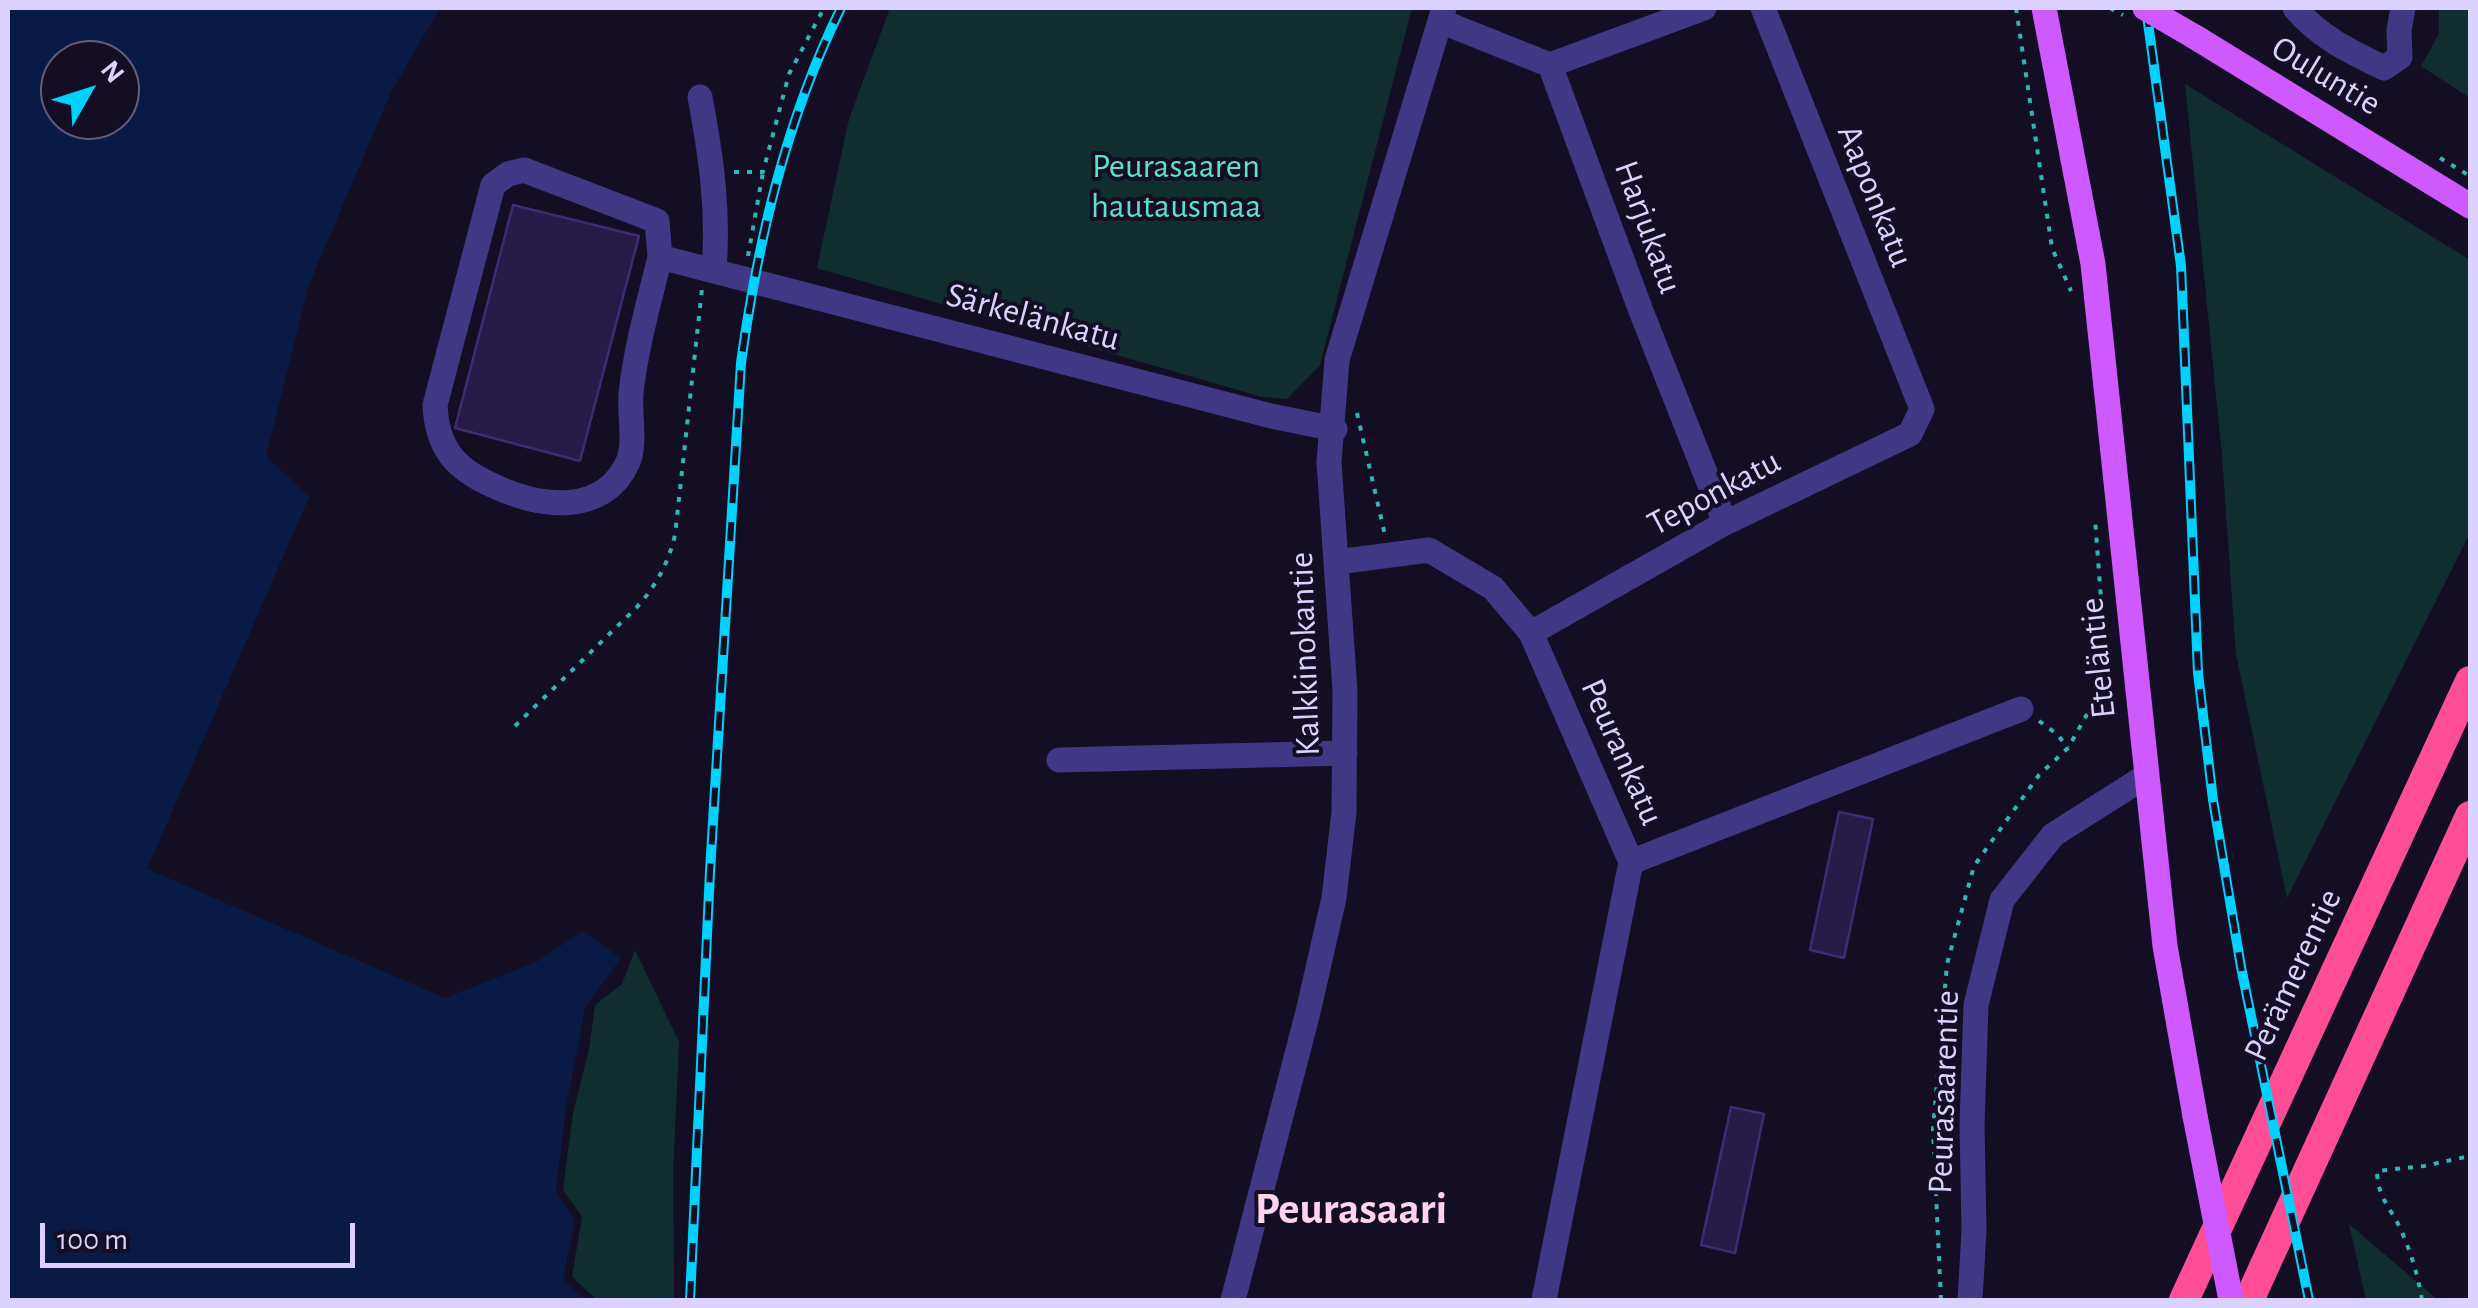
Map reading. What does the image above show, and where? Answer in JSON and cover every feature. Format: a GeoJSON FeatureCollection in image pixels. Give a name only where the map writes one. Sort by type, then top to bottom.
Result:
{"type":"FeatureCollection","features":[{"type":"Feature","properties":{"kind":"highway","name":"Perämerentie"},"geometry":{"type":"LineString","coordinates":[[2184,1300],[2470,681]]}},
{"type":"Feature","properties":{"kind":"highway"},"geometry":{"type":"LineString","coordinates":[[2249,1300],[2470,816]]}},
{"type":"Feature","properties":{"kind":"main road","name":"Eteläntie"},"geometry":{"type":"LineString","coordinates":[[2044,8],[2093,264],[2165,946],[2232,1300]]}},
{"type":"Feature","properties":{"kind":"main road","name":"Ouluntie"},"geometry":{"type":"LineString","coordinates":[[2145,8],[2470,206]]}},
{"type":"Feature","properties":{"kind":"street"},"geometry":{"type":"LineString","coordinates":[[1442,14],[1550,64],[1704,8]]}},
{"type":"Feature","properties":{"kind":"street","name":"Aaponkatu"},"geometry":{"type":"LineString","coordinates":[[1763,8],[1922,410]]}},
{"type":"Feature","properties":{"kind":"street"},"geometry":{"type":"LineString","coordinates":[[2296,8],[2341,48],[2384,68],[2400,56],[2398,30],[2403,8]]}},
{"type":"Feature","properties":{"kind":"street","name":"Kalkkinokantie"},"geometry":{"type":"LineString","coordinates":[[1234,1300],[1334,898],[1344,812],[1345,753],[1330,462],[1338,360],[1442,14]]}},
{"type":"Feature","properties":{"kind":"street","name":"Harjukatu"},"geometry":{"type":"LineString","coordinates":[[1550,64],[1641,311],[1726,523]]}},
{"type":"Feature","properties":{"kind":"street"},"geometry":{"type":"LineString","coordinates":[[700,97],[714,172],[717,230],[709,269]]}},
{"type":"Feature","properties":{"kind":"street"},"geometry":{"type":"LineString","coordinates":[[524,170],[657,221],[660,257],[631,393],[630,459],[611,488],[572,505],[534,502],[491,485],[462,467],[445,449],[436,430],[435,406],[494,184],[508,174],[524,170]]}},
{"type":"Feature","properties":{"kind":"street","name":"Särkelänkatu"},"geometry":{"type":"LineString","coordinates":[[660,257],[1334,429]]}},
{"type":"Feature","properties":{"kind":"street","name":"Teponkatu"},"geometry":{"type":"LineString","coordinates":[[1531,633],[1726,523],[1910,434],[1922,410]]}},
{"type":"Feature","properties":{"kind":"street","name":"Peurankatu"},"geometry":{"type":"LineString","coordinates":[[1337,562],[1428,550],[1493,588],[1531,633],[1631,862],[1544,1300]]}},
{"type":"Feature","properties":{"kind":"street"},"geometry":{"type":"LineString","coordinates":[[1631,862],[2022,709]]}},
{"type":"Feature","properties":{"kind":"street"},"geometry":{"type":"LineString","coordinates":[[1059,760],[1345,753]]}},
{"type":"Feature","properties":{"kind":"street","name":"Peurasaarentie"},"geometry":{"type":"LineString","coordinates":[[1970,1300],[1976,1005],[2002,900],[2053,835],[2146,776]]}},
{"type":"Feature","properties":{"kind":"path"},"geometry":{"type":"LineString","coordinates":[[744,278],[763,172],[789,74],[824,8]]}},
{"type":"Feature","properties":{"kind":"path"},"geometry":{"type":"LineString","coordinates":[[2016,8],[2052,248],[2073,295]]}},
{"type":"Feature","properties":{"kind":"path"},"geometry":{"type":"LineString","coordinates":[[714,172],[763,172]]}},
{"type":"Feature","properties":{"kind":"path"},"geometry":{"type":"LineString","coordinates":[[515,726],[650,593],[667,563],[676,536],[709,269]]}},
{"type":"Feature","properties":{"kind":"path"},"geometry":{"type":"LineString","coordinates":[[1353,397],[1390,553]]}},
{"type":"Feature","properties":{"kind":"path"},"geometry":{"type":"LineString","coordinates":[[1941,1300],[1933,1130],[1946,964],[1974,866],[2039,774],[2068,748],[2106,679],[2095,514]]}},
{"type":"Feature","properties":{"kind":"path"},"geometry":{"type":"LineString","coordinates":[[2022,709],[2058,734],[2068,748]]}},
{"type":"Feature","properties":{"kind":"path"},"geometry":{"type":"LineString","coordinates":[[2422,1300],[2416,1267],[2399,1226],[2378,1193],[2376,1170],[2424,1166],[2470,1156]]}},
{"type":"Feature","properties":{"kind":"green space","name":"Peurasaaren hautausmaa"},"geometry":{"type":"Polygon","coordinates":[[[890,8],[1412,8],[1320,365],[1287,399],[1262,397],[817,268],[849,119],[890,8]]]}},
{"type":"Feature","properties":{"kind":"green space"},"geometry":{"type":"Polygon","coordinates":[[[2439,8],[2470,8],[2470,98],[2421,66],[2439,34],[2439,8]]]}},
{"type":"Feature","properties":{"kind":"green space"},"geometry":{"type":"Polygon","coordinates":[[[2185,84],[2470,260],[2470,533],[2287,898],[2236,654],[2222,455],[2185,84]]]}},
{"type":"Feature","properties":{"kind":"green space"},"geometry":{"type":"Polygon","coordinates":[[[635,950],[679,1042],[673,1172],[674,1300],[597,1300],[572,1277],[582,1217],[563,1190],[573,1113],[589,1050],[595,1005],[622,984],[635,950]]]}},
{"type":"Feature","properties":{"kind":"green space"},"geometry":{"type":"Polygon","coordinates":[[[2349,1224],[2438,1300],[2366,1300],[2349,1224]]]}},
{"type":"Feature","properties":{"kind":"water"},"geometry":{"type":"Polygon","coordinates":[[[8,8],[440,8],[391,92],[308,287],[266,456],[309,497],[147,869],[445,998],[536,962],[583,931],[621,958],[585,1008],[565,1114],[556,1192],[575,1220],[563,1279],[586,1300],[8,1300],[8,8]]]}},
{"type":"Feature","properties":{"kind":"building"},"geometry":{"type":"Polygon","coordinates":[[[513,205],[639,236],[580,461],[455,428],[513,205]]]}},
{"type":"Feature","properties":{"kind":"building"},"geometry":{"type":"Polygon","coordinates":[[[1839,812],[1873,819],[1844,958],[1810,950],[1839,812]]]}},
{"type":"Feature","properties":{"kind":"building"},"geometry":{"type":"Polygon","coordinates":[[[1731,1107],[1764,1114],[1735,1253],[1701,1245],[1731,1107]]]}},
{"type":"Feature","properties":{"kind":"railway"},"geometry":{"type":"LineString","coordinates":[[690,1300],[710,871],[741,363],[756,271],[777,181],[805,93],[841,8]]}},
{"type":"Feature","properties":{"kind":"railway"},"geometry":{"type":"LineString","coordinates":[[2146,8],[2181,266],[2198,673],[2213,800],[2241,967],[2309,1300]]}},
{"type":"Feature","properties":{"kind":"district","name":"Peurasaari"},"geometry":{"type":"Point","coordinates":[1351,1209]}}]}
